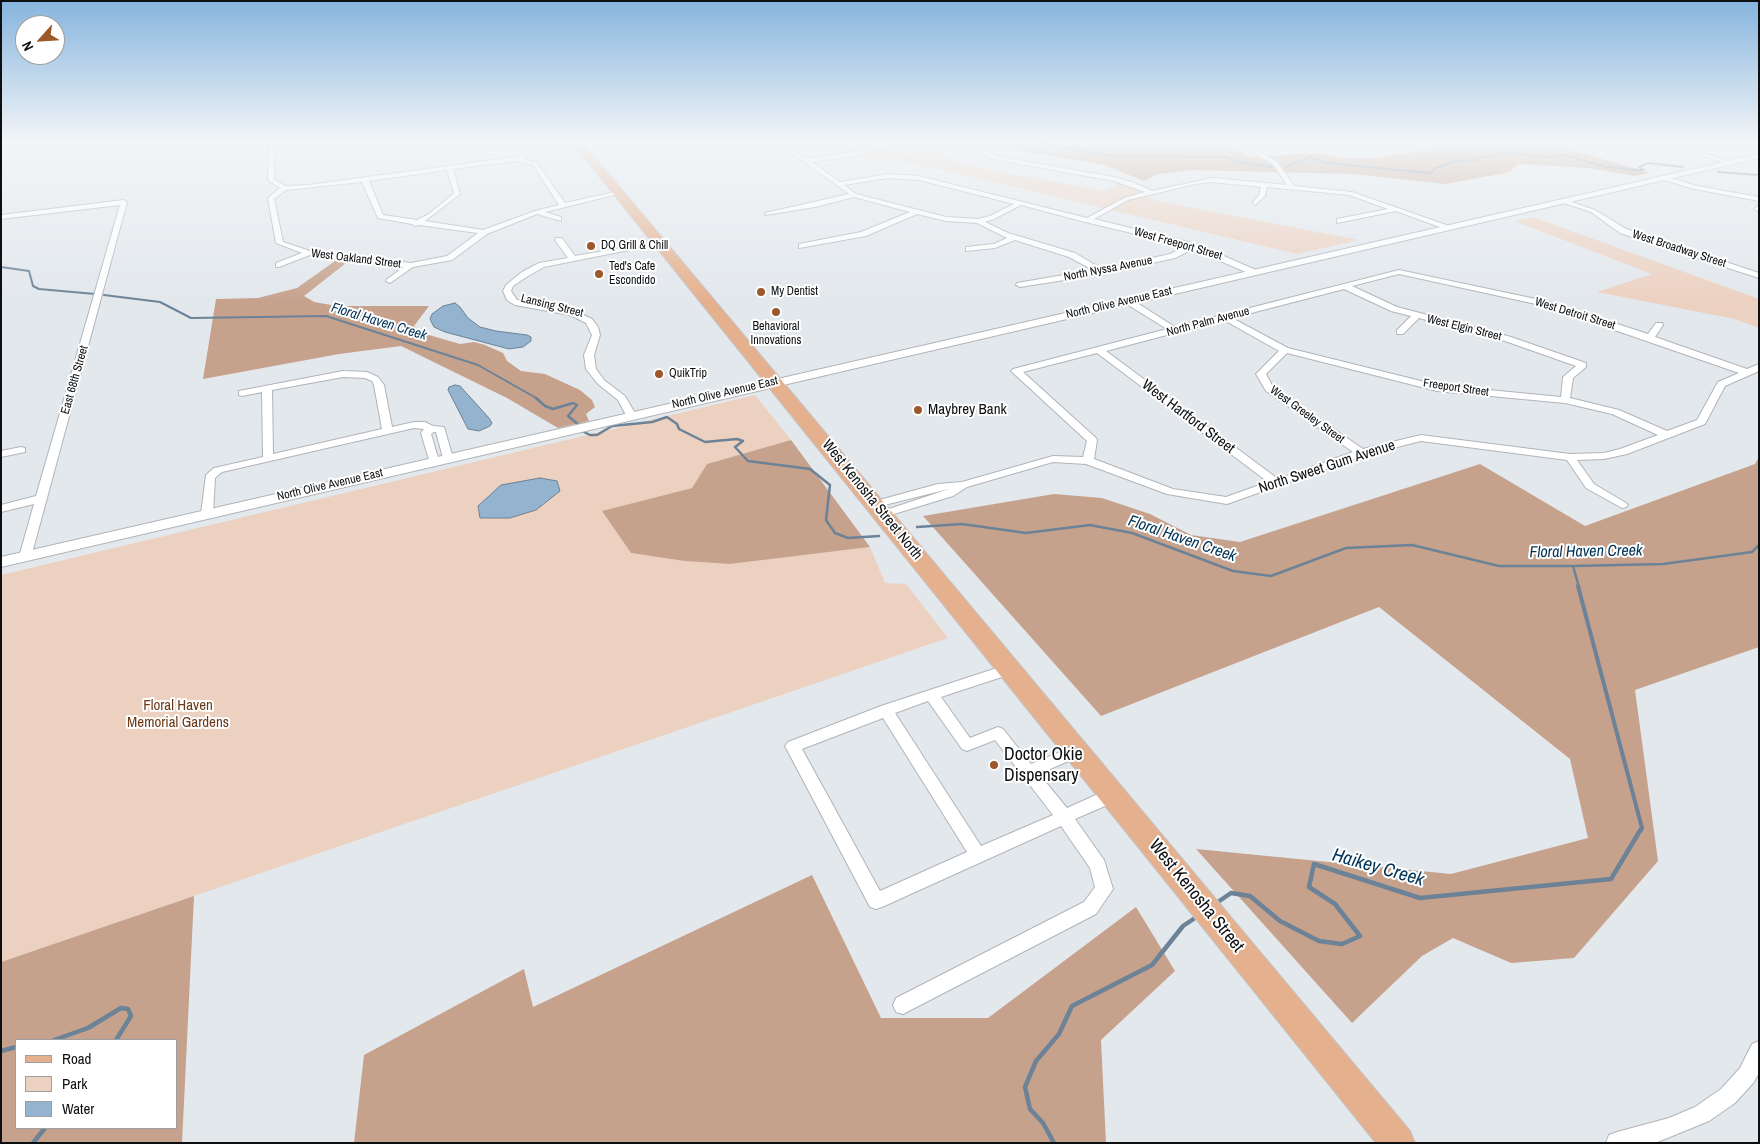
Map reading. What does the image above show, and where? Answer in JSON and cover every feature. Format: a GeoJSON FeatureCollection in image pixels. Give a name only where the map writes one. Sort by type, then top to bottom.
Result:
{"type":"FeatureCollection","features":[{"type":"Feature","properties":{"kind":"main road"},"geometry":{"type":"LineString","coordinates":[[621,195],[661,244]]}},
{"type":"Feature","properties":{"kind":"main road","name":"West Kenosha Street North"},"geometry":{"type":"LineString","coordinates":[[661,244],[994,649]]}},
{"type":"Feature","properties":{"kind":"main road","name":"West Kenosha Street"},"geometry":{"type":"LineString","coordinates":[[994,649],[1398,1143]]}},
{"type":"Feature","properties":{"kind":"street","name":"West Oakland Street"},"geometry":{"type":"LineString","coordinates":[[276,194],[271,198],[280,243],[309,253],[411,266],[449,258],[484,232]]}},
{"type":"Feature","properties":{"kind":"street"},"geometry":{"type":"LineString","coordinates":[[371,194],[380,217],[415,224],[484,232],[537,212],[562,205],[621,195]]}},
{"type":"Feature","properties":{"kind":"street"},"geometry":{"type":"LineString","coordinates":[[415,224],[457,194]]}},
{"type":"Feature","properties":{"kind":"street"},"geometry":{"type":"LineString","coordinates":[[555,194],[562,205]]}},
{"type":"Feature","properties":{"kind":"street","name":"West Freeport Street"},"geometry":{"type":"LineString","coordinates":[[980,194],[1193,246],[1220,256],[1253,272]]}},
{"type":"Feature","properties":{"kind":"street"},"geometry":{"type":"LineString","coordinates":[[1088,220],[1121,201],[1147,194]]}},
{"type":"Feature","properties":{"kind":"street"},"geometry":{"type":"LineString","coordinates":[[1255,203],[1262,194]]}},
{"type":"Feature","properties":{"kind":"street"},"geometry":{"type":"LineString","coordinates":[[1354,194],[1445,228]]}},
{"type":"Feature","properties":{"kind":"street","name":"North Olive Avenue East"},"geometry":{"type":"LineString","coordinates":[[1,562],[1590,194]]}},
{"type":"Feature","properties":{"kind":"street"},"geometry":{"type":"LineString","coordinates":[[1731,194],[1759,199]]}},
{"type":"Feature","properties":{"kind":"street"},"geometry":{"type":"LineString","coordinates":[[767,214],[815,206],[854,195],[951,221],[978,221],[992,218],[1019,204]]}},
{"type":"Feature","properties":{"kind":"street","name":"West Broadway Street"},"geometry":{"type":"LineString","coordinates":[[1561,201],[1601,217],[1632,234],[1757,274]]}},
{"type":"Feature","properties":{"kind":"street","name":"East 68th Street"},"geometry":{"type":"LineString","coordinates":[[1,217],[124,202],[25,557]]}},
{"type":"Feature","properties":{"kind":"street"},"geometry":{"type":"LineString","coordinates":[[1340,221],[1396,209]]}},
{"type":"Feature","properties":{"kind":"street"},"geometry":{"type":"LineString","coordinates":[[537,212],[558,219]]}},
{"type":"Feature","properties":{"kind":"street"},"geometry":{"type":"LineString","coordinates":[[802,246],[863,234],[915,212]]}},
{"type":"Feature","properties":{"kind":"street"},"geometry":{"type":"LineString","coordinates":[[978,221],[996,232],[1067,253],[1102,272]]}},
{"type":"Feature","properties":{"kind":"street"},"geometry":{"type":"LineString","coordinates":[[969,249],[995,246],[1014,238]]}},
{"type":"Feature","properties":{"kind":"street"},"geometry":{"type":"LineString","coordinates":[[559,240],[573,259],[661,244]]}},
{"type":"Feature","properties":{"kind":"street","name":"North Nyssa Avenue"},"geometry":{"type":"LineString","coordinates":[[1020,285],[1102,272],[1172,256],[1193,246]]}},
{"type":"Feature","properties":{"kind":"street"},"geometry":{"type":"LineString","coordinates":[[280,265],[309,253]]}},
{"type":"Feature","properties":{"kind":"street","name":"Lansing Street"},"geometry":{"type":"LineString","coordinates":[[573,259],[551,265],[531,274],[516,286],[511,295],[511,300],[521,304],[572,313],[589,321],[594,327],[596,335],[588,355],[591,369],[601,382],[622,398],[635,414]]}},
{"type":"Feature","properties":{"kind":"street"},"geometry":{"type":"LineString","coordinates":[[390,281],[411,266]]}},
{"type":"Feature","properties":{"kind":"street","name":"North Palm Avenue"},"geometry":{"type":"LineString","coordinates":[[1088,461],[1092,440],[1016,372],[1175,331],[1223,316],[1347,287],[1399,272]]}},
{"type":"Feature","properties":{"kind":"street","name":"West Detroit Street"},"geometry":{"type":"LineString","coordinates":[[1399,272],[1547,304],[1746,372]]}},
{"type":"Feature","properties":{"kind":"street","name":"West Elgin Street"},"geometry":{"type":"LineString","coordinates":[[1347,287],[1394,309],[1508,339],[1583,365],[1568,377],[1565,400]]}},
{"type":"Feature","properties":{"kind":"street"},"geometry":{"type":"LineString","coordinates":[[1133,300],[1185,328]]}},
{"type":"Feature","properties":{"kind":"street"},"geometry":{"type":"LineString","coordinates":[[1133,300],[1175,331]]}},
{"type":"Feature","properties":{"kind":"street","name":"Freeport Street"},"geometry":{"type":"LineString","coordinates":[[1223,316],[1285,350],[1437,388],[1565,400],[1615,412],[1665,434]]}},
{"type":"Feature","properties":{"kind":"street"},"geometry":{"type":"LineString","coordinates":[[1400,332],[1416,316]]}},
{"type":"Feature","properties":{"kind":"street"},"geometry":{"type":"LineString","coordinates":[[1650,338],[1659,325]]}},
{"type":"Feature","properties":{"kind":"street","name":"West Hartford Street"},"geometry":{"type":"LineString","coordinates":[[1099,350],[1276,483]]}},
{"type":"Feature","properties":{"kind":"street","name":"West Greeley Street"},"geometry":{"type":"LineString","coordinates":[[1285,350],[1262,374],[1269,389],[1361,453]]}},
{"type":"Feature","properties":{"kind":"street","name":"North Sweet Gum Avenue"},"geometry":{"type":"LineString","coordinates":[[880,509],[949,494],[963,485],[1053,460],[1088,461],[1171,492],[1227,501],[1361,453],[1421,438],[1570,457],[1595,457],[1623,452],[1665,434],[1701,422],[1721,384],[1759,367]]}},
{"type":"Feature","properties":{"kind":"street"},"geometry":{"type":"LineString","coordinates":[[242,393],[343,374],[371,377],[379,385],[388,431]]}},
{"type":"Feature","properties":{"kind":"street"},"geometry":{"type":"LineString","coordinates":[[267,388],[268,458]]}},
{"type":"Feature","properties":{"kind":"street"},"geometry":{"type":"LineString","coordinates":[[207,514],[210,477],[214,472],[227,467],[420,425],[431,429],[440,429],[442,439],[441,460]]}},
{"type":"Feature","properties":{"kind":"street"},"geometry":{"type":"LineString","coordinates":[[431,429],[426,433],[428,442],[441,460]]}},
{"type":"Feature","properties":{"kind":"street"},"geometry":{"type":"LineString","coordinates":[[428,442],[442,439]]}},
{"type":"Feature","properties":{"kind":"street"},"geometry":{"type":"LineString","coordinates":[[1,454],[22,450]]}},
{"type":"Feature","properties":{"kind":"street"},"geometry":{"type":"LineString","coordinates":[[1570,457],[1590,486],[1622,505]]}},
{"type":"Feature","properties":{"kind":"street"},"geometry":{"type":"LineString","coordinates":[[1,509],[41,502]]}},
{"type":"Feature","properties":{"kind":"street"},"geometry":{"type":"LineString","coordinates":[[1,514],[41,502]]}},
{"type":"Feature","properties":{"kind":"street"},"geometry":{"type":"LineString","coordinates":[[1009,669],[886,710],[793,746],[876,901],[1113,795]]}},
{"type":"Feature","properties":{"kind":"street"},"geometry":{"type":"LineString","coordinates":[[903,1005],[1090,908],[1104,889],[1098,865],[1064,817],[998,733],[967,745],[931,694]]}},
{"type":"Feature","properties":{"kind":"street"},"geometry":{"type":"LineString","coordinates":[[886,710],[978,855]]}},
{"type":"Feature","properties":{"kind":"street"},"geometry":{"type":"LineString","coordinates":[[1027,772],[1077,751]]}},
{"type":"Feature","properties":{"kind":"street"},"geometry":{"type":"LineString","coordinates":[[1617,1143],[1670,1128],[1702,1114],[1728,1096],[1747,1075],[1759,1051]]}},
{"type":"Feature","properties":{"kind":"green space"},"geometry":{"type":"Polygon","coordinates":[[[1045,194],[1147,194],[1158,201],[1359,240],[1297,254],[1045,194]]]}},
{"type":"Feature","properties":{"kind":"green space"},"geometry":{"type":"Polygon","coordinates":[[[1533,217],[1759,299],[1759,328],[1735,319],[1597,292],[1652,274],[1514,221],[1533,217]]]}},
{"type":"Feature","properties":{"kind":"green space","name":"Floral Haven Memorial Gardens"},"geometry":{"type":"Polygon","coordinates":[[[755,395],[791,440],[707,464],[692,488],[603,511],[631,553],[684,561],[730,564],[870,547],[885,583],[906,584],[948,638],[1,962],[1,575],[755,395]]]}},
{"type":"Feature","properties":{"kind":"shaded area"},"geometry":{"type":"Polygon","coordinates":[[[335,261],[346,263],[304,296],[314,302],[337,306],[429,306],[414,326],[422,333],[460,344],[474,342],[485,345],[503,353],[507,361],[521,371],[545,374],[580,390],[592,400],[595,407],[586,414],[589,421],[558,428],[507,398],[401,346],[339,354],[203,379],[216,299],[258,298],[297,288],[335,261]]]}},
{"type":"Feature","properties":{"kind":"shaded area"},"geometry":{"type":"Polygon","coordinates":[[[791,440],[870,547],[730,564],[684,561],[631,553],[602,511],[692,488],[707,464],[791,440]]]}},
{"type":"Feature","properties":{"kind":"shaded area"},"geometry":{"type":"Polygon","coordinates":[[[1759,457],[1759,647],[1635,690],[1658,861],[1574,958],[1511,963],[1453,938],[1422,956],[1352,1023],[1196,849],[1451,874],[1588,838],[1570,759],[1379,607],[1101,716],[923,516],[1054,494],[1102,498],[1150,514],[1191,535],[1240,542],[1480,464],[1585,526],[1755,464],[1759,457]]]}},
{"type":"Feature","properties":{"kind":"shaded area"},"geometry":{"type":"Polygon","coordinates":[[[812,875],[881,1018],[988,1018],[1136,907],[1175,971],[1101,1040],[1106,1143],[354,1143],[364,1055],[524,969],[533,1007],[812,875]]]}},
{"type":"Feature","properties":{"kind":"shaded area"},"geometry":{"type":"Polygon","coordinates":[[[194,896],[182,1143],[1,1143],[1,962],[194,896]]]}},
{"type":"Feature","properties":{"kind":"water"},"geometry":{"type":"Polygon","coordinates":[[[455,303],[468,318],[480,327],[527,335],[531,337],[531,341],[523,347],[509,349],[445,332],[434,327],[430,319],[432,314],[443,306],[455,303]]]}},
{"type":"Feature","properties":{"kind":"water"},"geometry":{"type":"Polygon","coordinates":[[[460,386],[489,418],[492,423],[490,426],[479,431],[468,429],[448,390],[449,387],[460,386]]]}},
{"type":"Feature","properties":{"kind":"water"},"geometry":{"type":"Polygon","coordinates":[[[540,478],[557,481],[560,491],[536,510],[510,518],[480,518],[478,506],[501,485],[540,478]]]}},
{"type":"Feature","properties":{"kind":"waterway","name":"Floral Haven Creek"},"geometry":{"type":"LineString","coordinates":[[1,267],[29,271],[33,286],[39,289],[95,294]]}},
{"type":"Feature","properties":{"kind":"waterway","name":"Floral Haven Creek"},"geometry":{"type":"LineString","coordinates":[[104,295],[160,302],[191,318],[326,316],[478,365],[538,399]]}},
{"type":"Feature","properties":{"kind":"waterway","name":"Floral Haven Creek"},"geometry":{"type":"LineString","coordinates":[[536,398],[545,406],[553,409],[573,403],[577,405],[568,416],[579,425]]}},
{"type":"Feature","properties":{"kind":"waterway","name":"Floral Haven Creek"},"geometry":{"type":"LineString","coordinates":[[582,431],[590,435],[597,435],[612,426],[652,422],[667,417],[677,424],[679,429],[705,442],[737,439],[743,441],[735,447],[748,461],[810,469],[830,485],[826,520],[835,533],[848,538],[879,536]]}},
{"type":"Feature","properties":{"kind":"waterway","name":"Floral Haven Creek"},"geometry":{"type":"LineString","coordinates":[[917,527],[962,524],[1026,533],[1090,525],[1132,533],[1233,571],[1271,576],[1346,548],[1412,545],[1499,566],[1573,566]]}},
{"type":"Feature","properties":{"kind":"waterway","name":"Floral Haven Creek"},"geometry":{"type":"LineString","coordinates":[[1573,566],[1663,564],[1752,552],[1759,545]]}},
{"type":"Feature","properties":{"kind":"waterway","name":"Haikey Creek"},"geometry":{"type":"LineString","coordinates":[[1573,566],[1579,587]]}},
{"type":"Feature","properties":{"kind":"waterway","name":"Haikey Creek"},"geometry":{"type":"LineString","coordinates":[[1578,586],[1641,830]]}},
{"type":"Feature","properties":{"kind":"waterway","name":"Haikey Creek"},"geometry":{"type":"LineString","coordinates":[[1215,904],[1231,893],[1250,896],[1280,921],[1319,941],[1342,944],[1360,936],[1335,904],[1309,887],[1314,864],[1420,898],[1611,879],[1641,829]]}},
{"type":"Feature","properties":{"kind":"waterway","name":"Haikey Creek"},"geometry":{"type":"LineString","coordinates":[[1054,1143],[1043,1123],[1030,1109],[1025,1087],[1036,1061],[1059,1034],[1072,1006],[1152,965],[1183,926],[1198,916]]}},
{"type":"Feature","properties":{"kind":"waterway","name":"Haikey Creek"},"geometry":{"type":"LineString","coordinates":[[57,1039],[88,1028],[121,1008],[128,1009],[131,1016],[117,1039]]}},
{"type":"Feature","properties":{"kind":"waterway","name":"Haikey Creek"},"geometry":{"type":"LineString","coordinates":[[1,1051],[15,1047]]}},
{"type":"Feature","properties":{"kind":"waterway","name":"Haikey Creek"},"geometry":{"type":"LineString","coordinates":[[33,1143],[44,1129]]}},
{"type":"Feature","properties":{"kind":"place","name":"DQ Grill & Chill"},"geometry":{"type":"Point","coordinates":[591,246]}},
{"type":"Feature","properties":{"kind":"place","name":"Ted's Cafe Escondido"},"geometry":{"type":"Point","coordinates":[599,274]}},
{"type":"Feature","properties":{"kind":"place","name":"My Dentist"},"geometry":{"type":"Point","coordinates":[761,292]}},
{"type":"Feature","properties":{"kind":"place","name":"Behavioral Innovations"},"geometry":{"type":"Point","coordinates":[776,312]}},
{"type":"Feature","properties":{"kind":"place","name":"QuikTrip"},"geometry":{"type":"Point","coordinates":[659,374]}},
{"type":"Feature","properties":{"kind":"place","name":"Maybrey Bank"},"geometry":{"type":"Point","coordinates":[918,410]}},
{"type":"Feature","properties":{"kind":"place","name":"Doctor Okie Dispensary"},"geometry":{"type":"Point","coordinates":[994,765]}}]}
